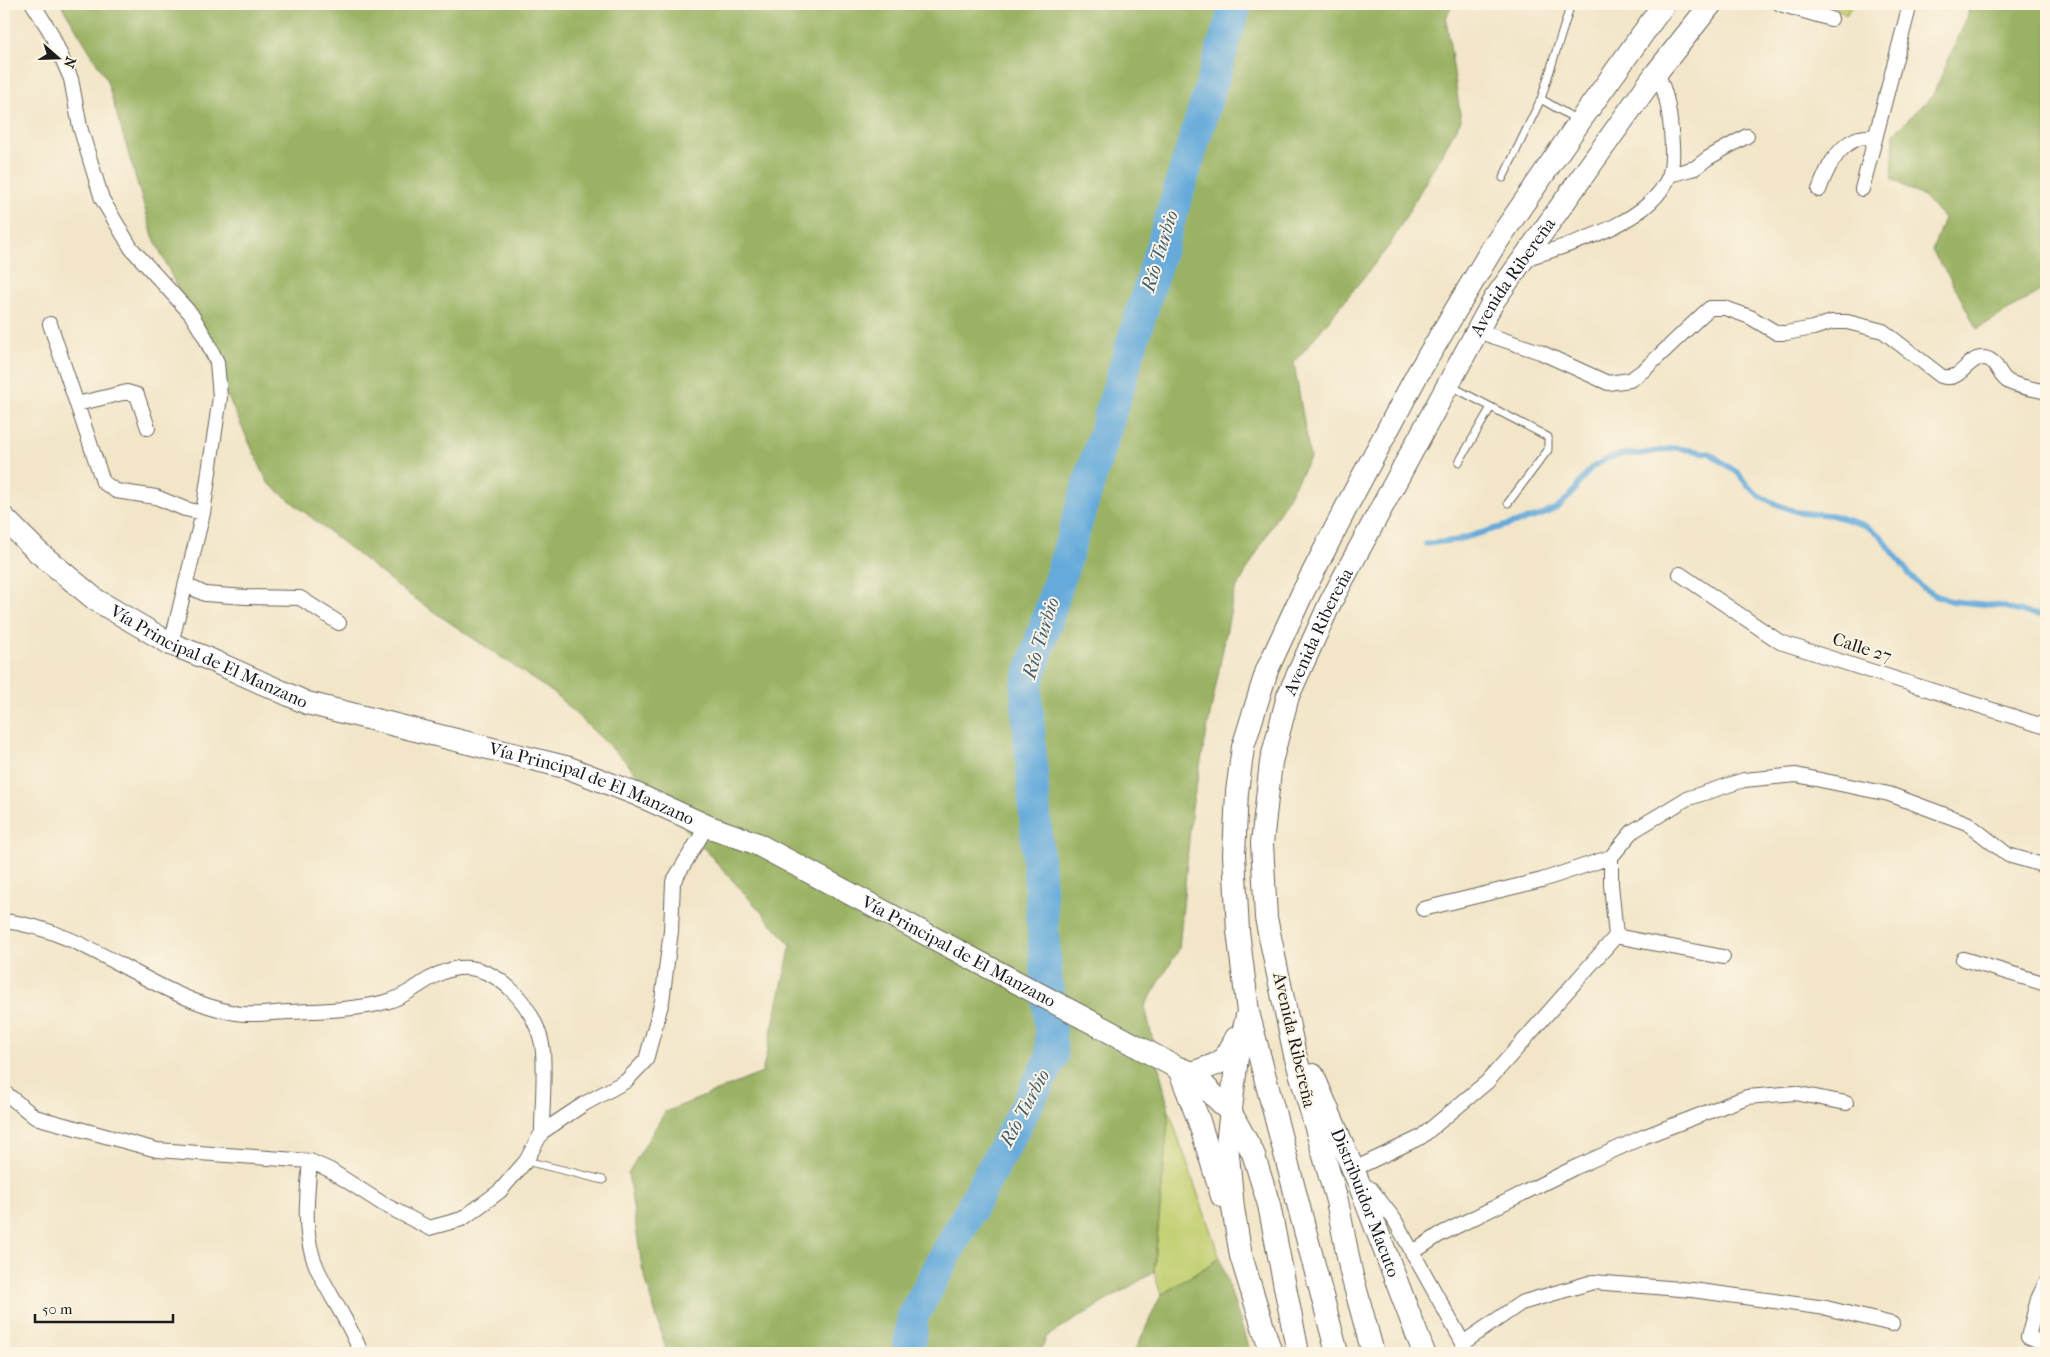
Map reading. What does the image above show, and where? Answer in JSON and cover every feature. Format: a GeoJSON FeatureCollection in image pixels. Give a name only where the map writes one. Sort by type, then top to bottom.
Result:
{"type":"FeatureCollection","features":[{"type":"Feature","properties":{"kind":"main road","name":"Avenida Ribereña"},"geometry":{"type":"LineString","coordinates":[[1337,1353],[1248,1012],[1238,931],[1234,855],[1237,792],[1243,747],[1267,670],[1349,502],[1417,375],[1492,249],[1580,121],[1664,4]]}},
{"type":"Feature","properties":{"kind":"main road","name":"Avenida Ribereña"},"geometry":{"type":"LineString","coordinates":[[1373,1353],[1351,1272],[1337,1201],[1295,1055],[1266,918],[1262,843],[1271,762],[1288,696],[1330,600],[1494,300],[1657,72],[1710,4]]}},
{"type":"Feature","properties":{"kind":"main road","name":"Vía Principal de El Manzano"},"geometry":{"type":"LineString","coordinates":[[4,518],[38,552],[96,600],[171,644],[307,703],[569,768],[636,794],[707,826],[755,843],[1183,1070],[1231,1113],[1253,1153],[1269,1205],[1298,1353]]}},
{"type":"Feature","properties":{"kind":"main road"},"geometry":{"type":"LineString","coordinates":[[1248,1012],[1224,1060],[1214,1066],[1183,1070],[1216,1175],[1231,1232],[1241,1256],[1271,1353]]}},
{"type":"Feature","properties":{"kind":"main road"},"geometry":{"type":"LineString","coordinates":[[1241,1256],[1233,1208],[1227,1144],[1237,1057],[1248,1012]]}},
{"type":"Feature","properties":{"kind":"main road","name":"Distribuidor Macuto"},"geometry":{"type":"LineString","coordinates":[[1290,1026],[1301,1047],[1355,1176],[1424,1353]]}},
{"type":"Feature","properties":{"kind":"street"},"geometry":{"type":"LineString","coordinates":[[34,4],[51,33],[71,79],[80,127],[102,199],[131,248],[190,314],[205,337],[217,362],[220,397],[203,514],[171,644]]}},
{"type":"Feature","properties":{"kind":"street"},"geometry":{"type":"LineString","coordinates":[[1780,4],[1831,19]]}},
{"type":"Feature","properties":{"kind":"street"},"geometry":{"type":"LineString","coordinates":[[1862,189],[1910,4]]}},
{"type":"Feature","properties":{"kind":"street"},"geometry":{"type":"LineString","coordinates":[[1523,260],[1585,240],[1619,224],[1640,210],[1660,192],[1670,175],[1672,145],[1666,93],[1657,72]]}},
{"type":"Feature","properties":{"kind":"street"},"geometry":{"type":"LineString","coordinates":[[1670,175],[1695,168],[1708,158],[1747,136]]}},
{"type":"Feature","properties":{"kind":"street"},"geometry":{"type":"LineString","coordinates":[[1819,190],[1832,161],[1843,148],[1856,139],[1876,136]]}},
{"type":"Feature","properties":{"kind":"street"},"geometry":{"type":"LineString","coordinates":[[1477,331],[1540,352],[1608,383],[1620,382],[1630,380],[1644,370],[1710,308],[1717,307],[1750,317],[1777,333],[1804,330],[1832,322],[1847,322],[1883,331],[1941,376],[1948,379],[1954,377],[1976,360],[1986,359],[1996,364],[2004,378],[2009,382],[2046,392]]}},
{"type":"Feature","properties":{"kind":"street"},"geometry":{"type":"LineString","coordinates":[[50,324],[103,482],[109,488],[116,491],[156,497],[203,514]]}},
{"type":"Feature","properties":{"kind":"street"},"geometry":{"type":"LineString","coordinates":[[77,404],[133,392],[137,395],[148,428]]}},
{"type":"Feature","properties":{"kind":"street","name":"Calle 27"},"geometry":{"type":"LineString","coordinates":[[1680,574],[1780,642],[2046,727]]}},
{"type":"Feature","properties":{"kind":"street"},"geometry":{"type":"LineString","coordinates":[[186,585],[205,594],[300,598],[339,623]]}},
{"type":"Feature","properties":{"kind":"street"},"geometry":{"type":"LineString","coordinates":[[1423,909],[1542,880],[1611,857],[1633,831],[1686,799],[1744,780],[1796,775],[1889,794],[1967,823],[2008,855],[2046,866]]}},
{"type":"Feature","properties":{"kind":"street"},"geometry":{"type":"LineString","coordinates":[[5,1094],[36,1117],[157,1150],[310,1161],[330,1170],[383,1204],[429,1228],[462,1219],[500,1191],[526,1161],[542,1132],[584,1104],[626,1081],[646,1060],[662,1001],[671,931],[673,882],[707,826]]}},
{"type":"Feature","properties":{"kind":"street"},"geometry":{"type":"LineString","coordinates":[[1611,857],[1611,884],[1616,936],[1487,1082],[1422,1137],[1355,1176],[1371,1189],[1383,1203],[1464,1348],[1521,1303],[1593,1282],[1692,1290],[1816,1307],[1892,1324]]}},
{"type":"Feature","properties":{"kind":"street"},"geometry":{"type":"LineString","coordinates":[[4,921],[24,923],[63,936],[210,1008],[240,1014],[334,1010],[390,1001],[436,975],[453,968],[473,968],[501,980],[522,1002],[536,1025],[543,1052],[542,1132]]}},
{"type":"Feature","properties":{"kind":"street"},"geometry":{"type":"LineString","coordinates":[[1616,936],[1724,957]]}},
{"type":"Feature","properties":{"kind":"street"},"geometry":{"type":"LineString","coordinates":[[1963,959],[2046,984]]}},
{"type":"Feature","properties":{"kind":"street"},"geometry":{"type":"LineString","coordinates":[[1412,1253],[1439,1235],[1574,1168],[1644,1137],[1747,1097],[1795,1094],[1846,1103]]}},
{"type":"Feature","properties":{"kind":"street"},"geometry":{"type":"LineString","coordinates":[[310,1161],[307,1206],[308,1237],[316,1267],[361,1353]]}},
{"type":"Feature","properties":{"kind":"street"},"geometry":{"type":"LineString","coordinates":[[2046,1282],[2038,1299],[2028,1337],[2046,1345]]}},
{"type":"Feature","properties":{"kind":"lane"},"geometry":{"type":"LineString","coordinates":[[1503,178],[1541,99],[1571,4]]}},
{"type":"Feature","properties":{"kind":"lane"},"geometry":{"type":"LineString","coordinates":[[1541,99],[1580,121]]}},
{"type":"Feature","properties":{"kind":"lane"},"geometry":{"type":"LineString","coordinates":[[1448,385],[1548,437],[1548,450],[1508,503]]}},
{"type":"Feature","properties":{"kind":"lane"},"geometry":{"type":"LineString","coordinates":[[1459,462],[1491,407]]}},
{"type":"Feature","properties":{"kind":"lane"},"geometry":{"type":"LineString","coordinates":[[526,1161],[603,1180]]}},
{"type":"Feature","properties":{"kind":"green space"},"geometry":{"type":"Polygon","coordinates":[[[61,4],[1452,4],[1446,19],[1461,120],[1389,246],[1294,363],[1310,458],[1234,593],[1192,807],[1179,949],[1145,1006],[1169,1111],[1154,1272],[1046,1337],[1041,1353],[667,1353],[642,1267],[628,1173],[665,1112],[762,1073],[791,945],[624,760],[555,694],[405,592],[268,483],[153,236],[106,78],[61,4]]]}},
{"type":"Feature","properties":{"kind":"green space"},"geometry":{"type":"Polygon","coordinates":[[[1830,4],[1853,4],[1846,15],[1830,4]]]}},
{"type":"Feature","properties":{"kind":"green space"},"geometry":{"type":"Polygon","coordinates":[[[1969,4],[2046,4],[2046,288],[1977,329],[1950,278],[1932,251],[1944,218],[1925,198],[1892,179],[1894,133],[1933,95],[1968,15],[1969,4]]]}},
{"type":"Feature","properties":{"kind":"green space"},"geometry":{"type":"Polygon","coordinates":[[[1169,1111],[1220,1258],[1161,1295],[1154,1272],[1169,1111]]]}},
{"type":"Feature","properties":{"kind":"green space"},"geometry":{"type":"Polygon","coordinates":[[[1220,1258],[1250,1353],[1134,1353],[1161,1295],[1220,1258]]]}},
{"type":"Feature","properties":{"kind":"waterway","name":"Río Turbio"},"geometry":{"type":"LineString","coordinates":[[908,1353],[913,1316],[1052,1058],[1026,688],[1236,4]]}},
{"type":"Feature","properties":{"kind":"waterway"},"geometry":{"type":"LineString","coordinates":[[1426,544],[1457,540],[1542,515],[1558,507],[1570,496],[1591,468],[1606,459],[1623,454],[1640,454],[1675,448],[1709,453],[1738,473],[1748,486],[1760,496],[1776,504],[1797,512],[1831,515],[1864,525],[1880,535],[1921,587],[1935,595],[1951,601],[2001,606],[2046,616]]}}]}
